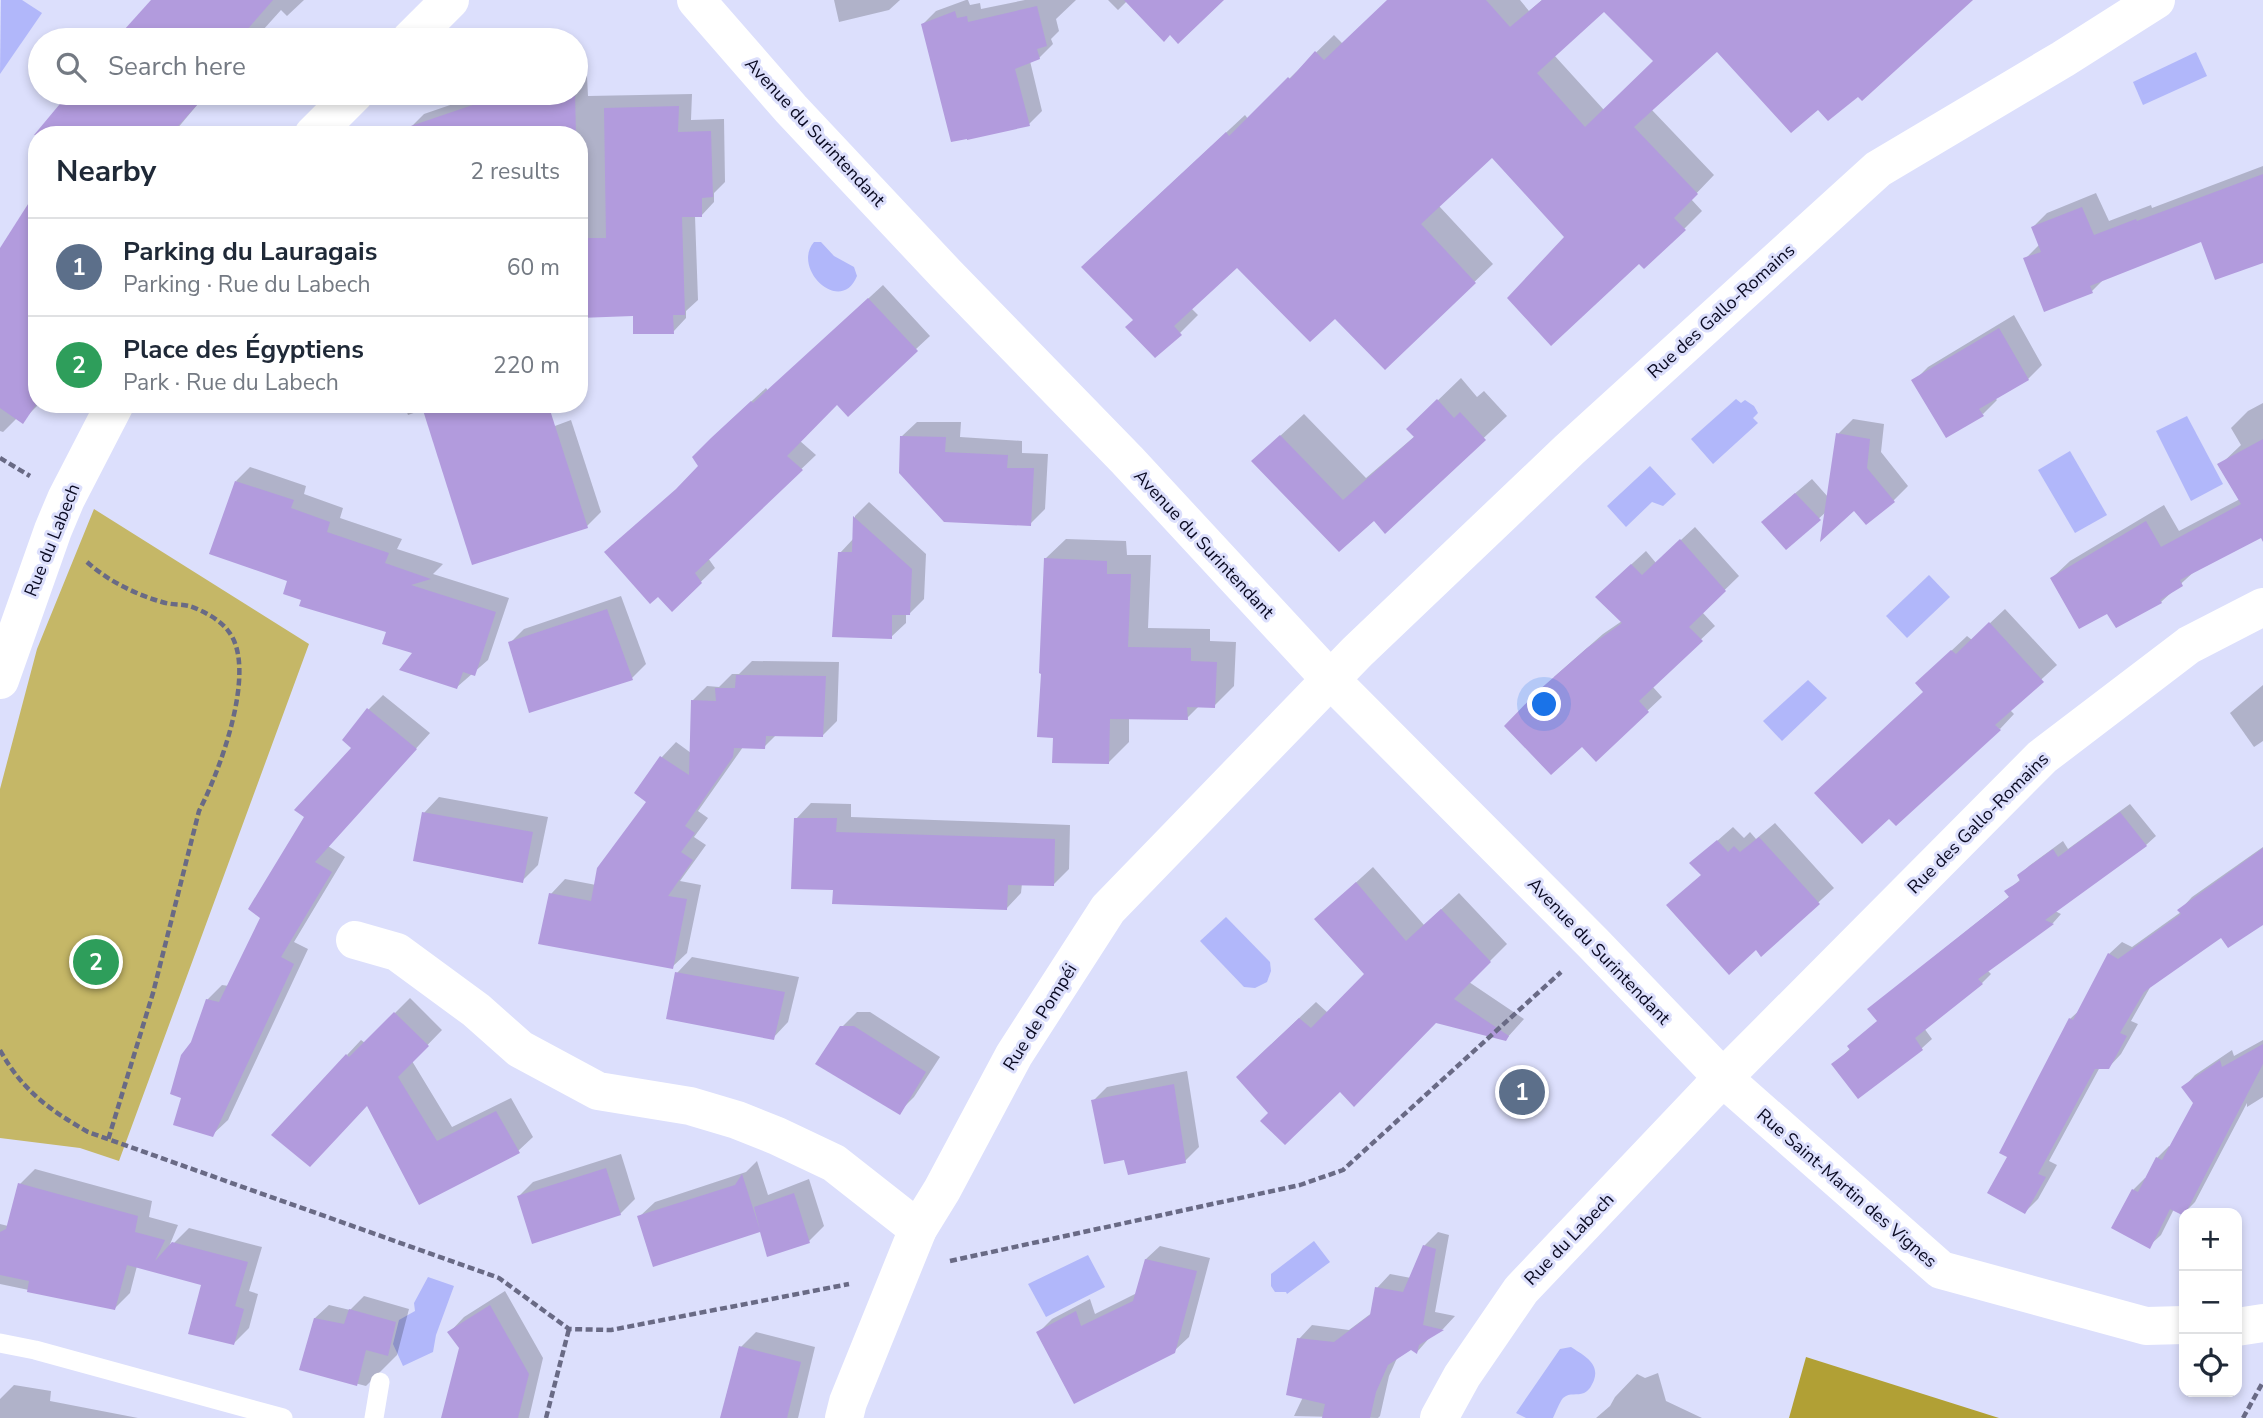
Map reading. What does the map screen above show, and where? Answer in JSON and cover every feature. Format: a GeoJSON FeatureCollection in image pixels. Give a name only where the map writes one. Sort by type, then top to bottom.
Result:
{"type":"FeatureCollection","features":[{"type":"Feature","properties":{"kind":"street"},"geometry":{"type":"LineString","coordinates":[[422,28],[450,0]]}},
{"type":"Feature","properties":{"kind":"street","name":"Avenue du Surintendant"},"geometry":{"type":"LineString","coordinates":[[696,0],[791,109],[946,274],[1127,460],[1329,679],[1723,1078]]}},
{"type":"Feature","properties":{"kind":"street","name":"Rue des Gallo-Romains"},"geometry":{"type":"LineString","coordinates":[[1329,679],[1569,450],[1878,169],[2063,59],[2156,0]]}},
{"type":"Feature","properties":{"kind":"street"},"geometry":{"type":"LineString","coordinates":[[322,126],[343,105]]}},
{"type":"Feature","properties":{"kind":"street","name":"Rue du Labech"},"geometry":{"type":"LineString","coordinates":[[0,680],[53,530],[110,413]]}},
{"type":"Feature","properties":{"kind":"street","name":"Rue des Gallo-Romains"},"geometry":{"type":"LineString","coordinates":[[1723,1078],[2042,757],[2189,645],[2263,607]]}},
{"type":"Feature","properties":{"kind":"street","name":"Rue de Pompéi"},"geometry":{"type":"LineString","coordinates":[[844,1418],[848,1402],[918,1229],[942,1190],[1014,1055],[1108,909],[1329,679]]}},
{"type":"Feature","properties":{"kind":"street"},"geometry":{"type":"LineString","coordinates":[[355,940],[397,952],[476,1010],[520,1049],[598,1091],[690,1106],[777,1136],[834,1163],[918,1229]]}},
{"type":"Feature","properties":{"kind":"street","name":"Rue du Labech"},"geometry":{"type":"LineString","coordinates":[[1439,1418],[1462,1376],[1521,1290],[1723,1078]]}},
{"type":"Feature","properties":{"kind":"street","name":"Rue Saint-Martin des Vignes"},"geometry":{"type":"LineString","coordinates":[[1723,1078],[1941,1270],[2146,1326],[2179,1325]]}},
{"type":"Feature","properties":{"kind":"street"},"geometry":{"type":"LineString","coordinates":[[2242,1326],[2263,1323]]}},
{"type":"Feature","properties":{"kind":"lane"},"geometry":{"type":"LineString","coordinates":[[0,1343],[35,1350],[283,1418]]}},
{"type":"Feature","properties":{"kind":"lane"},"geometry":{"type":"LineString","coordinates":[[374,1418],[380,1382]]}},
{"type":"Feature","properties":{"kind":"path"},"geometry":{"type":"LineString","coordinates":[[53,530],[96,570],[120,586],[164,603],[188,606],[209,616],[229,631],[238,650],[241,675],[230,731],[211,788],[199,811],[153,993],[108,1140]]}},
{"type":"Feature","properties":{"kind":"path"},"geometry":{"type":"LineString","coordinates":[[0,1050],[17,1079],[39,1101],[88,1132],[124,1146]]}},
{"type":"Feature","properties":{"kind":"path"},"geometry":{"type":"LineString","coordinates":[[547,1418],[569,1329]]}},
{"type":"Feature","properties":{"kind":"path"},"geometry":{"type":"LineString","coordinates":[[2243,1418],[2263,1381]]}},
{"type":"Feature","properties":{"kind":"shaded area"},"geometry":{"type":"Polygon","coordinates":[[[94,509],[309,644],[119,1161],[80,1148],[0,1138],[0,789],[37,649],[94,509]]]}},
{"type":"Feature","properties":{"kind":"shaded area"},"geometry":{"type":"Polygon","coordinates":[[[1806,1357],[1999,1418],[1789,1418],[1806,1357]]]}},
{"type":"Feature","properties":{"kind":"water"},"geometry":{"type":"Polygon","coordinates":[[[1,0],[22,0],[42,13],[32,28],[28,28],[28,33],[0,74],[1,0]]]}},
{"type":"Feature","properties":{"kind":"water"},"geometry":{"type":"Polygon","coordinates":[[[2196,52],[2207,76],[2143,105],[2133,82],[2196,52]]]}},
{"type":"Feature","properties":{"kind":"water"},"geometry":{"type":"Polygon","coordinates":[[[814,242],[821,242],[834,256],[854,267],[857,276],[850,287],[840,291],[830,290],[813,275],[809,253],[814,242]]]}},
{"type":"Feature","properties":{"kind":"water"},"geometry":{"type":"Polygon","coordinates":[[[1736,399],[1741,403],[1745,400],[1754,406],[1758,413],[1753,418],[1758,423],[1713,464],[1691,439],[1736,399]]]}},
{"type":"Feature","properties":{"kind":"water"},"geometry":{"type":"Polygon","coordinates":[[[2187,416],[2223,484],[2191,501],[2156,431],[2187,416]]]}},
{"type":"Feature","properties":{"kind":"water"},"geometry":{"type":"Polygon","coordinates":[[[2070,451],[2107,515],[2075,533],[2038,470],[2070,451]]]}},
{"type":"Feature","properties":{"kind":"water"},"geometry":{"type":"Polygon","coordinates":[[[1650,466],[1676,494],[1663,506],[1652,502],[1626,527],[1607,506],[1650,466]]]}},
{"type":"Feature","properties":{"kind":"water"},"geometry":{"type":"Polygon","coordinates":[[[1929,575],[1950,597],[1907,638],[1886,616],[1929,575]]]}},
{"type":"Feature","properties":{"kind":"water"},"geometry":{"type":"Polygon","coordinates":[[[1808,680],[1827,698],[1782,741],[1763,721],[1808,680]]]}},
{"type":"Feature","properties":{"kind":"water"},"geometry":{"type":"Polygon","coordinates":[[[1226,917],[1270,962],[1271,971],[1267,982],[1255,988],[1244,987],[1200,941],[1226,917]]]}},
{"type":"Feature","properties":{"kind":"water"},"geometry":{"type":"Polygon","coordinates":[[[1314,1241],[1330,1262],[1287,1294],[1275,1292],[1271,1286],[1271,1274],[1314,1241]]]}},
{"type":"Feature","properties":{"kind":"water"},"geometry":{"type":"Polygon","coordinates":[[[1088,1255],[1105,1287],[1046,1317],[1028,1284],[1088,1255]]]}},
{"type":"Feature","properties":{"kind":"water"},"geometry":{"type":"Polygon","coordinates":[[[428,1277],[454,1286],[436,1335],[433,1352],[403,1366],[393,1344],[399,1320],[415,1311],[414,1303],[428,1277]]]}},
{"type":"Feature","properties":{"kind":"water"},"geometry":{"type":"Polygon","coordinates":[[[1571,1347],[1593,1364],[1595,1374],[1589,1389],[1584,1393],[1563,1398],[1553,1418],[1526,1418],[1516,1413],[1560,1349],[1571,1347]]]}},
{"type":"Feature","properties":{"kind":"building"},"geometry":{"type":"Polygon","coordinates":[[[151,0],[273,0],[248,28],[126,28],[151,0]]]}},
{"type":"Feature","properties":{"kind":"building"},"geometry":{"type":"Polygon","coordinates":[[[1124,0],[1224,0],[1178,44],[1170,35],[1164,42],[1124,0]]]}},
{"type":"Feature","properties":{"kind":"building"},"geometry":{"type":"Polygon","coordinates":[[[1387,0],[1486,0],[1510,27],[1542,0],[1973,0],[1862,101],[1858,97],[1828,121],[1818,110],[1791,133],[1717,52],[1634,127],[1698,194],[1674,218],[1686,230],[1644,269],[1639,264],[1551,346],[1507,298],[1564,237],[1492,158],[1421,224],[1476,283],[1385,370],[1335,319],[1310,342],[1237,268],[1174,326],[1182,335],[1155,358],[1125,327],[1133,320],[1081,267],[1226,132],[1229,136],[1288,77],[1290,79],[1315,51],[1324,60],[1387,0]],[[1604,12],[1537,73],[1585,127],[1653,61],[1604,12]]]}},
{"type":"Feature","properties":{"kind":"building"},"geometry":{"type":"Polygon","coordinates":[[[1037,6],[1047,46],[1037,49],[1040,59],[1015,69],[1030,126],[951,142],[921,24],[955,11],[957,18],[967,16],[968,22],[1037,6]]]}},
{"type":"Feature","properties":{"kind":"building"},"geometry":{"type":"Polygon","coordinates":[[[59,105],[197,105],[178,126],[42,126],[59,105]]]}},
{"type":"Feature","properties":{"kind":"building"},"geometry":{"type":"Polygon","coordinates":[[[473,105],[575,105],[576,126],[411,126],[473,105]]]}},
{"type":"Feature","properties":{"kind":"building"},"geometry":{"type":"Polygon","coordinates":[[[679,106],[678,132],[711,131],[713,197],[702,198],[702,217],[682,217],[685,315],[673,315],[674,334],[633,334],[633,316],[588,318],[588,238],[606,238],[604,108],[679,106]]]}},
{"type":"Feature","properties":{"kind":"building"},"geometry":{"type":"Polygon","coordinates":[[[2263,174],[2263,263],[2215,280],[2201,242],[2090,286],[2093,293],[2044,312],[2023,258],[2041,252],[2031,227],[2082,207],[2094,235],[2263,174]]]}},
{"type":"Feature","properties":{"kind":"building"},"geometry":{"type":"Polygon","coordinates":[[[28,204],[28,413],[30,413],[23,424],[0,408],[0,248],[28,204]]]}},
{"type":"Feature","properties":{"kind":"building"},"geometry":{"type":"Polygon","coordinates":[[[868,298],[918,351],[848,417],[837,405],[787,456],[803,470],[695,573],[702,583],[672,612],[658,597],[650,604],[604,552],[676,489],[698,466],[692,457],[711,438],[868,298]]]}},
{"type":"Feature","properties":{"kind":"building"},"geometry":{"type":"Polygon","coordinates":[[[1999,328],[2029,380],[1979,409],[1984,416],[1946,438],[1911,380],[1999,328]]]}},
{"type":"Feature","properties":{"kind":"building"},"geometry":{"type":"Polygon","coordinates":[[[1437,399],[1454,418],[1460,412],[1486,440],[1385,534],[1374,521],[1339,552],[1251,461],[1280,435],[1343,500],[1414,437],[1406,429],[1437,399]]]}},
{"type":"Feature","properties":{"kind":"building"},"geometry":{"type":"Polygon","coordinates":[[[424,413],[551,413],[588,528],[472,565],[424,413]]]}},
{"type":"Feature","properties":{"kind":"building"},"geometry":{"type":"Polygon","coordinates":[[[1836,433],[1870,439],[1867,468],[1895,502],[1866,525],[1854,511],[1820,542],[1836,433]]]}},
{"type":"Feature","properties":{"kind":"building"},"geometry":{"type":"Polygon","coordinates":[[[900,436],[946,437],[945,452],[1008,455],[1007,468],[1034,468],[1031,526],[944,522],[899,473],[900,436]]]}},
{"type":"Feature","properties":{"kind":"building"},"geometry":{"type":"Polygon","coordinates":[[[2263,439],[2263,542],[2261,538],[2180,580],[2183,586],[2160,600],[2162,603],[2116,628],[2107,614],[2079,629],[2050,578],[2146,521],[2161,547],[2241,504],[2217,464],[2263,439]]]}},
{"type":"Feature","properties":{"kind":"building"},"geometry":{"type":"Polygon","coordinates":[[[235,481],[294,500],[291,508],[330,522],[327,532],[389,553],[385,563],[431,579],[411,585],[496,612],[475,676],[463,672],[457,689],[399,670],[412,653],[382,644],[386,632],[299,606],[301,600],[283,594],[287,581],[209,554],[235,481]]]}},
{"type":"Feature","properties":{"kind":"building"},"geometry":{"type":"Polygon","coordinates":[[[1795,493],[1821,520],[1786,550],[1761,522],[1795,493]]]}},
{"type":"Feature","properties":{"kind":"building"},"geometry":{"type":"Polygon","coordinates":[[[853,516],[912,569],[910,615],[892,615],[892,639],[832,637],[838,552],[852,552],[853,516]]]}},
{"type":"Feature","properties":{"kind":"building"},"geometry":{"type":"Polygon","coordinates":[[[1680,539],[1726,591],[1689,627],[1703,641],[1639,701],[1649,712],[1596,762],[1582,747],[1551,775],[1504,726],[1538,691],[1587,648],[1622,623],[1595,597],[1631,564],[1642,575],[1680,539]]]}},
{"type":"Feature","properties":{"kind":"building"},"geometry":{"type":"Polygon","coordinates":[[[1044,558],[1107,561],[1107,574],[1131,574],[1128,647],[1191,648],[1191,661],[1217,662],[1215,708],[1187,707],[1188,720],[1110,719],[1109,764],[1052,763],[1053,738],[1037,737],[1044,558]]]}},
{"type":"Feature","properties":{"kind":"building"},"geometry":{"type":"Polygon","coordinates":[[[607,609],[633,680],[529,713],[508,642],[607,609]]]}},
{"type":"Feature","properties":{"kind":"building"},"geometry":{"type":"Polygon","coordinates":[[[1989,622],[2044,682],[1995,725],[2001,730],[1896,826],[1889,819],[1862,844],[1814,793],[1923,692],[1915,683],[1951,650],[1956,654],[1989,622]]]}},
{"type":"Feature","properties":{"kind":"building"},"geometry":{"type":"Polygon","coordinates":[[[736,675],[826,676],[823,737],[766,736],[765,749],[734,748],[733,757],[685,826],[695,833],[681,852],[693,860],[668,896],[687,899],[673,969],[538,944],[549,893],[591,901],[597,868],[646,802],[634,793],[660,756],[689,775],[691,700],[716,701],[715,688],[735,688],[736,675]]]}},
{"type":"Feature","properties":{"kind":"building"},"geometry":{"type":"Polygon","coordinates":[[[367,708],[417,749],[315,862],[332,872],[281,957],[294,964],[213,1137],[173,1125],[181,1098],[170,1094],[181,1055],[191,1042],[206,999],[219,1002],[260,918],[248,909],[304,817],[294,810],[351,748],[342,740],[367,708]]]}},
{"type":"Feature","properties":{"kind":"building"},"geometry":{"type":"Polygon","coordinates":[[[422,812],[533,832],[523,883],[413,861],[422,812]]]}},
{"type":"Feature","properties":{"kind":"building"},"geometry":{"type":"Polygon","coordinates":[[[2120,812],[2147,846],[2045,920],[2054,924],[1978,979],[1983,984],[1915,1038],[1923,1050],[1858,1099],[1831,1064],[1850,1050],[1847,1046],[1877,1021],[1867,1009],[2009,897],[2004,891],[2020,881],[2017,875],[2053,849],[2058,857],[2120,812]]]}},
{"type":"Feature","properties":{"kind":"building"},"geometry":{"type":"Polygon","coordinates":[[[794,818],[837,818],[836,832],[1055,839],[1054,886],[1008,885],[1007,910],[832,904],[833,890],[791,889],[794,818]]]}},
{"type":"Feature","properties":{"kind":"building"},"geometry":{"type":"Polygon","coordinates":[[[1759,837],[1820,904],[1761,957],[1756,950],[1729,975],[1666,905],[1701,875],[1689,863],[1717,840],[1728,852],[1734,846],[1740,852],[1759,837]]]}},
{"type":"Feature","properties":{"kind":"building"},"geometry":{"type":"Polygon","coordinates":[[[2263,848],[2263,925],[2228,948],[2221,938],[2144,992],[2120,1033],[2127,1036],[2109,1069],[2095,1069],[2038,1174],[2046,1177],[2025,1214],[1987,1193],[2007,1157],[1999,1153],[2069,1018],[2073,1020],[2108,953],[2118,959],[2181,914],[2177,910],[2263,848]]]}},
{"type":"Feature","properties":{"kind":"building"},"geometry":{"type":"Polygon","coordinates":[[[1356,882],[1406,941],[1441,909],[1491,962],[1454,999],[1509,1036],[1506,1041],[1436,1023],[1354,1107],[1340,1092],[1285,1145],[1260,1121],[1268,1113],[1236,1077],[1299,1018],[1311,1028],[1364,974],[1314,919],[1356,882]]]}},
{"type":"Feature","properties":{"kind":"building"},"geometry":{"type":"Polygon","coordinates":[[[675,972],[785,992],[774,1040],[666,1019],[675,972]]]}},
{"type":"Feature","properties":{"kind":"building"},"geometry":{"type":"Polygon","coordinates":[[[394,1012],[429,1046],[398,1077],[437,1141],[496,1111],[520,1153],[419,1205],[367,1106],[310,1167],[271,1135],[346,1054],[349,1057],[394,1012]]]}},
{"type":"Feature","properties":{"kind":"building"},"geometry":{"type":"Polygon","coordinates":[[[840,1026],[854,1026],[926,1072],[900,1115],[815,1064],[840,1026]]]}},
{"type":"Feature","properties":{"kind":"building"},"geometry":{"type":"Polygon","coordinates":[[[2263,1044],[2263,1064],[2188,1208],[2179,1208],[2179,1214],[2170,1209],[2150,1249],[2111,1228],[2132,1189],[2138,1192],[2156,1157],[2162,1160],[2193,1103],[2181,1087],[2220,1060],[2222,1067],[2263,1044]]]}},
{"type":"Feature","properties":{"kind":"building"},"geometry":{"type":"Polygon","coordinates":[[[1174,1084],[1186,1163],[1128,1175],[1124,1160],[1104,1164],[1091,1100],[1174,1084]]]}},
{"type":"Feature","properties":{"kind":"building"},"geometry":{"type":"Polygon","coordinates":[[[606,1168],[621,1215],[532,1244],[517,1196],[606,1168]]]}},
{"type":"Feature","properties":{"kind":"building"},"geometry":{"type":"Polygon","coordinates":[[[742,1174],[760,1230],[754,1207],[794,1193],[810,1243],[767,1257],[760,1232],[653,1267],[637,1216],[735,1185],[742,1174]]]}},
{"type":"Feature","properties":{"kind":"building"},"geometry":{"type":"Polygon","coordinates":[[[18,1183],[138,1216],[135,1232],[165,1240],[155,1261],[172,1242],[248,1262],[235,1306],[244,1309],[234,1345],[188,1334],[201,1285],[127,1265],[115,1310],[27,1292],[29,1281],[0,1275],[0,1232],[6,1229],[18,1183]]]}},
{"type":"Feature","properties":{"kind":"building"},"geometry":{"type":"Polygon","coordinates":[[[1423,1245],[1436,1249],[1423,1325],[1444,1330],[1419,1345],[1417,1354],[1411,1350],[1388,1365],[1376,1392],[1370,1418],[1322,1418],[1325,1404],[1286,1395],[1297,1338],[1334,1342],[1370,1315],[1375,1287],[1403,1292],[1423,1245]]]}},
{"type":"Feature","properties":{"kind":"building"},"geometry":{"type":"Polygon","coordinates":[[[1145,1259],[1197,1271],[1175,1353],[1074,1404],[1036,1332],[1076,1311],[1081,1326],[1133,1301],[1145,1259]]]}},
{"type":"Feature","properties":{"kind":"building"},"geometry":{"type":"Polygon","coordinates":[[[490,1305],[529,1374],[518,1418],[441,1418],[459,1348],[447,1332],[490,1305]]]}},
{"type":"Feature","properties":{"kind":"building"},"geometry":{"type":"Polygon","coordinates":[[[349,1309],[396,1322],[388,1356],[366,1350],[357,1386],[299,1370],[314,1318],[344,1324],[349,1309]]]}},
{"type":"Feature","properties":{"kind":"building"},"geometry":{"type":"Polygon","coordinates":[[[739,1346],[801,1362],[787,1418],[720,1418],[739,1346]]]}},
{"type":"Feature","properties":{"kind":"place","name":"Place des Égyptiens"},"geometry":{"type":"Point","coordinates":[96,962]}},
{"type":"Feature","properties":{"kind":"place","name":"Parking du Lauragais"},"geometry":{"type":"Point","coordinates":[1522,1092]}}]}
